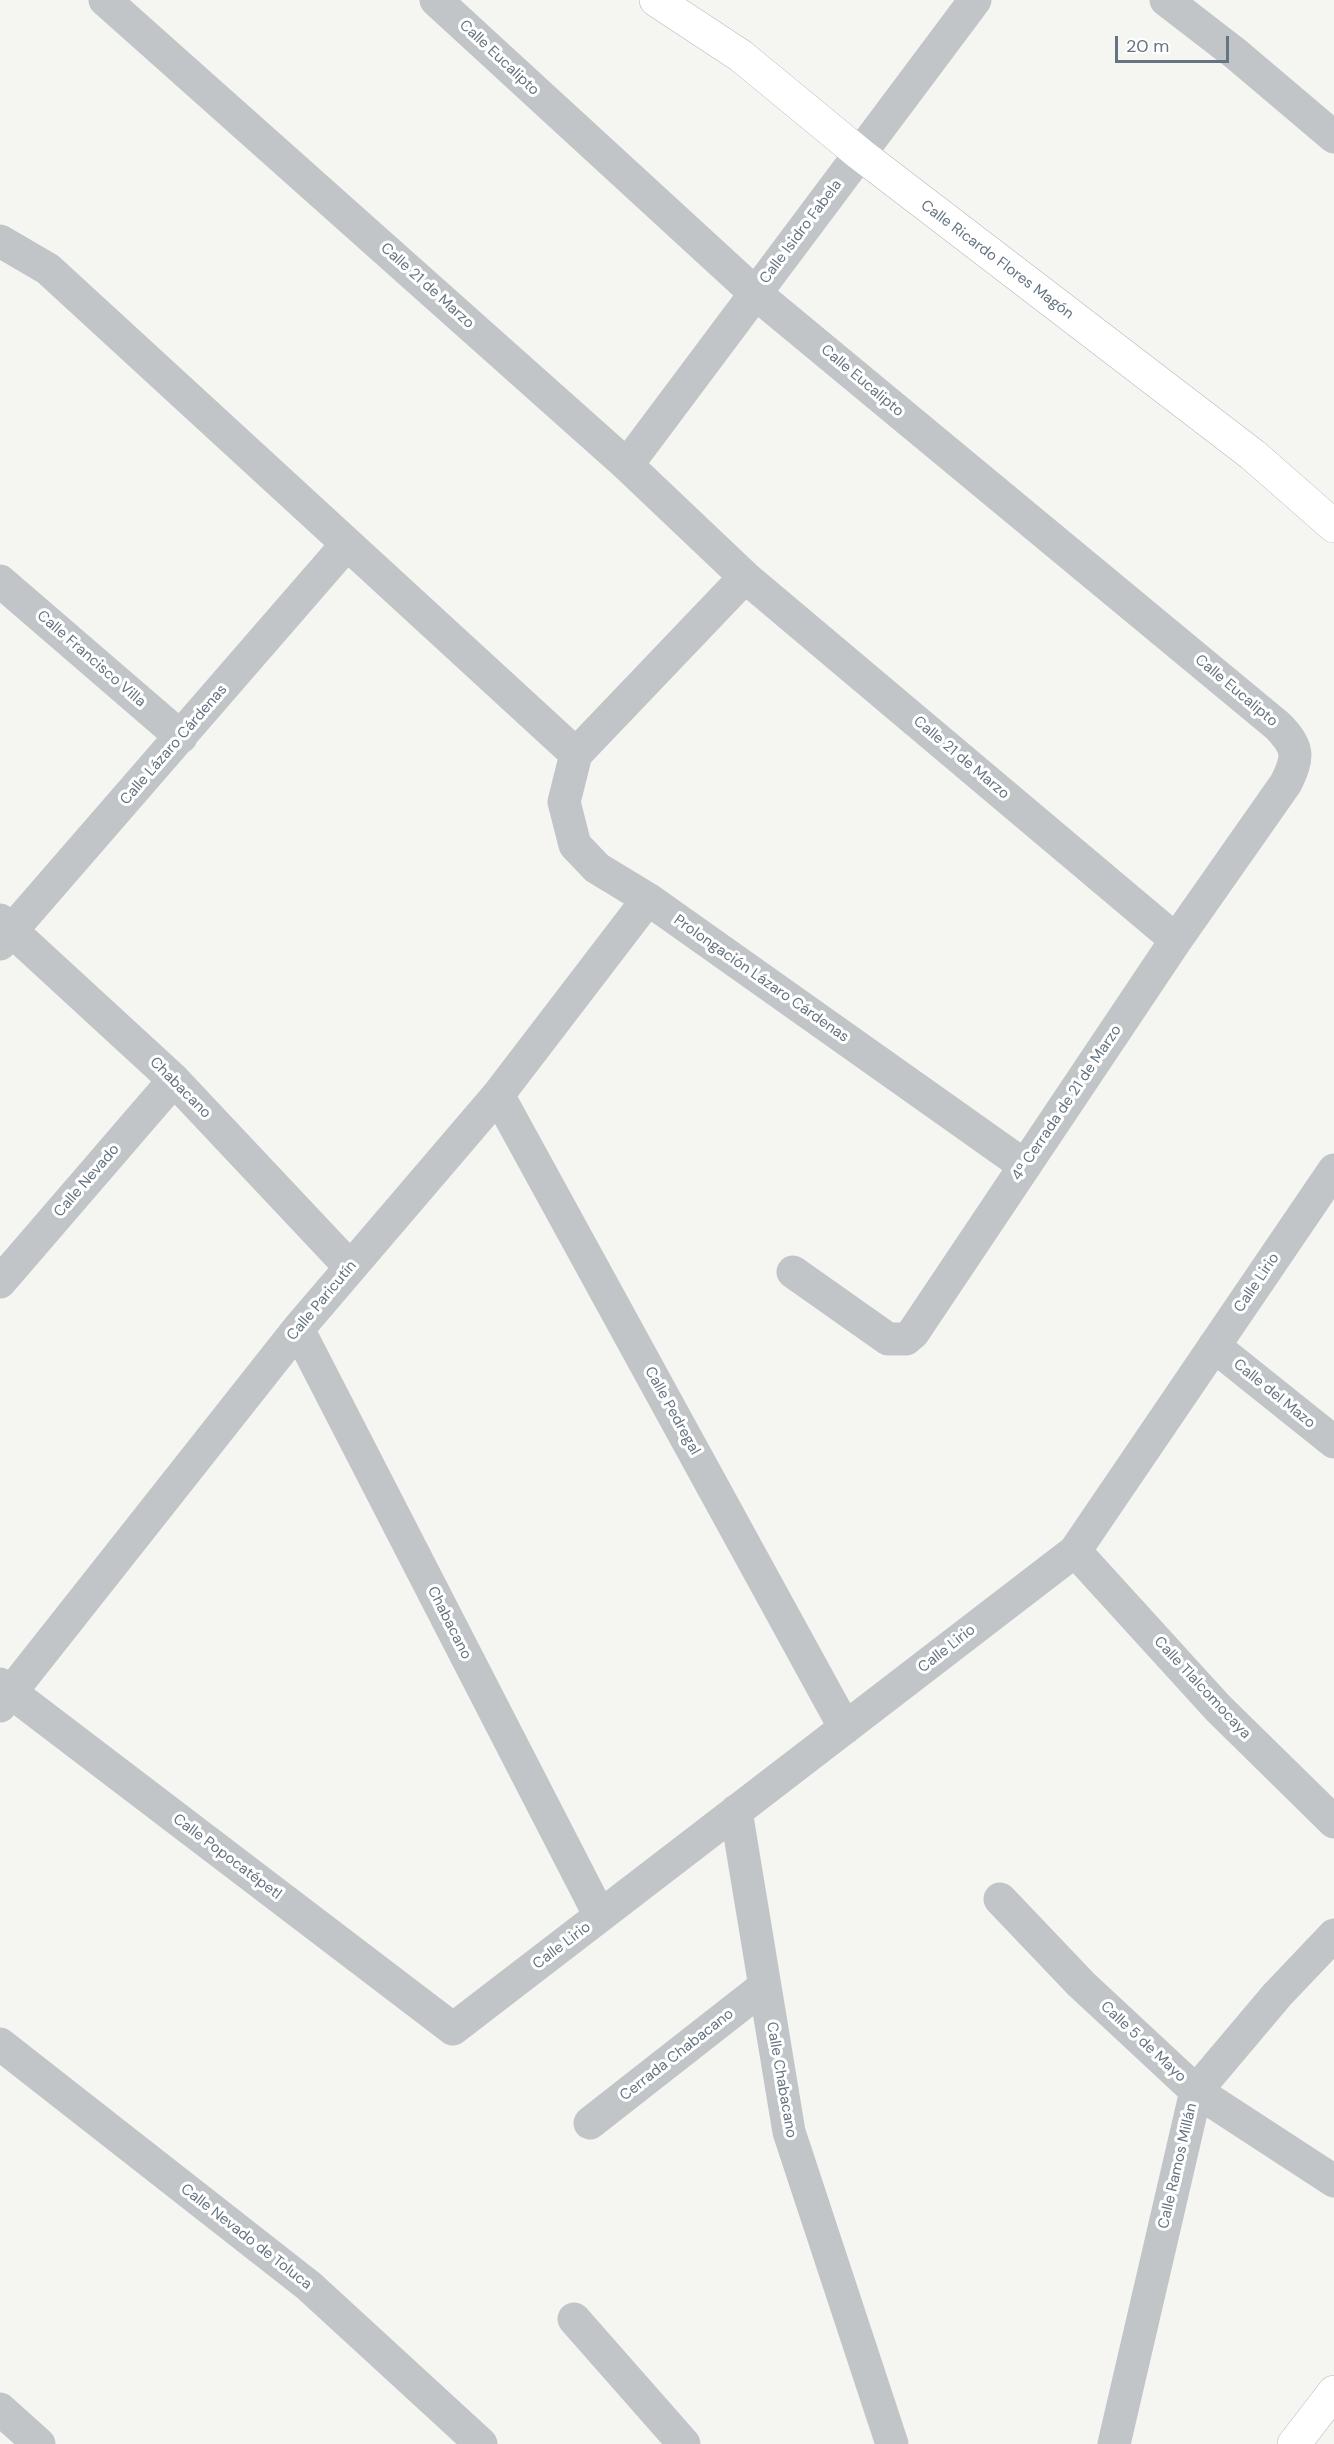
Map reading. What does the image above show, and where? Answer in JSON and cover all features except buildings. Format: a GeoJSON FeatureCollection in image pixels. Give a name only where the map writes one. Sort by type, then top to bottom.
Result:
{"type":"FeatureCollection","features":[{"type":"Feature","properties":{"kind":"street","name":"Calle 21 de Marzo"},"geometry":{"type":"LineString","coordinates":[[105,0],[627,465],[745,577],[1176,940]]}},
{"type":"Feature","properties":{"kind":"street","name":"Calle Eucalipto"},"geometry":{"type":"LineString","coordinates":[[435,0],[755,293],[1278,726],[1290,738],[1296,752]]}},
{"type":"Feature","properties":{"kind":"street","name":"Calle Ricardo Flores Magón"},"geometry":{"type":"LineString","coordinates":[[656,0],[741,56],[860,154],[1253,455],[1334,526]]}},
{"type":"Feature","properties":{"kind":"street","name":"Calle Isidro Fabela"},"geometry":{"type":"LineString","coordinates":[[627,465],[975,0]]}},
{"type":"Feature","properties":{"kind":"street"},"geometry":{"type":"LineString","coordinates":[[1166,0],[1236,54],[1334,137]]}},
{"type":"Feature","properties":{"kind":"street"},"geometry":{"type":"LineString","coordinates":[[0,241],[48,269],[576,754],[745,577]]}},
{"type":"Feature","properties":{"kind":"street","name":"Calle Lázaro Cárdenas"},"geometry":{"type":"LineString","coordinates":[[4,931],[182,737],[348,544]]}},
{"type":"Feature","properties":{"kind":"street","name":"Calle Francisco Villa"},"geometry":{"type":"LineString","coordinates":[[0,581],[182,737]]}},
{"type":"Feature","properties":{"kind":"street","name":"4ª Cerrada de 21 de Marzo"},"geometry":{"type":"LineString","coordinates":[[793,1272],[880,1335],[897,1340],[906,1339],[914,1332],[1176,940],[1286,783],[1296,752]]}},
{"type":"Feature","properties":{"kind":"street","name":"Prolongación Lázaro Cárdenas"},"geometry":{"type":"LineString","coordinates":[[576,754],[564,802],[575,845],[597,868],[648,899],[1025,1166]]}},
{"type":"Feature","properties":{"kind":"street","name":"Calle Paricutín"},"geometry":{"type":"LineString","coordinates":[[4,1695],[298,1329],[498,1095],[648,899]]}},
{"type":"Feature","properties":{"kind":"street","name":"Chabacano"},"geometry":{"type":"LineString","coordinates":[[4,931],[174,1080],[350,1267]]}},
{"type":"Feature","properties":{"kind":"street","name":"Calle Nevado"},"geometry":{"type":"LineString","coordinates":[[0,1282],[174,1080]]}},
{"type":"Feature","properties":{"kind":"street","name":"Calle Pedregal"},"geometry":{"type":"LineString","coordinates":[[498,1095],[845,1728]]}},
{"type":"Feature","properties":{"kind":"street","name":"Calle Lirio"},"geometry":{"type":"LineString","coordinates":[[453,2029],[1075,1551],[1334,1170]]}},
{"type":"Feature","properties":{"kind":"street","name":"Chabacano"},"geometry":{"type":"LineString","coordinates":[[298,1329],[600,1917]]}},
{"type":"Feature","properties":{"kind":"street","name":"Calle del Mazo"},"geometry":{"type":"LineString","coordinates":[[1214,1346],[1334,1442]]}},
{"type":"Feature","properties":{"kind":"street","name":"Calle Tlalcomocaya"},"geometry":{"type":"LineString","coordinates":[[1075,1551],[1218,1708],[1334,1822]]}},
{"type":"Feature","properties":{"kind":"street","name":"Calle Popocatépetl"},"geometry":{"type":"LineString","coordinates":[[4,1695],[453,2029]]}},
{"type":"Feature","properties":{"kind":"street","name":"Calle Chabacano"},"geometry":{"type":"LineString","coordinates":[[736,1811],[789,2132],[892,2444]]}},
{"type":"Feature","properties":{"kind":"street","name":"Calle 5 de Mayo"},"geometry":{"type":"LineString","coordinates":[[1000,1899],[1081,1984],[1196,2091],[1334,2181]]}},
{"type":"Feature","properties":{"kind":"street","name":"Calle Ramos Millán"},"geometry":{"type":"LineString","coordinates":[[1114,2444],[1196,2091],[1277,1995],[1334,1935]]}},
{"type":"Feature","properties":{"kind":"street","name":"Cerrada Chabacano"},"geometry":{"type":"LineString","coordinates":[[590,2123],[765,1986]]}},
{"type":"Feature","properties":{"kind":"street","name":"Calle Nevado de Toluca"},"geometry":{"type":"LineString","coordinates":[[0,2044],[309,2286],[481,2444]]}},
{"type":"Feature","properties":{"kind":"street"},"geometry":{"type":"LineString","coordinates":[[574,2319],[684,2444]]}},
{"type":"Feature","properties":{"kind":"street"},"geometry":{"type":"LineString","coordinates":[[1294,2444],[1334,2392]]}},
{"type":"Feature","properties":{"kind":"street"},"geometry":{"type":"LineString","coordinates":[[0,2409],[39,2444]]}}]}
